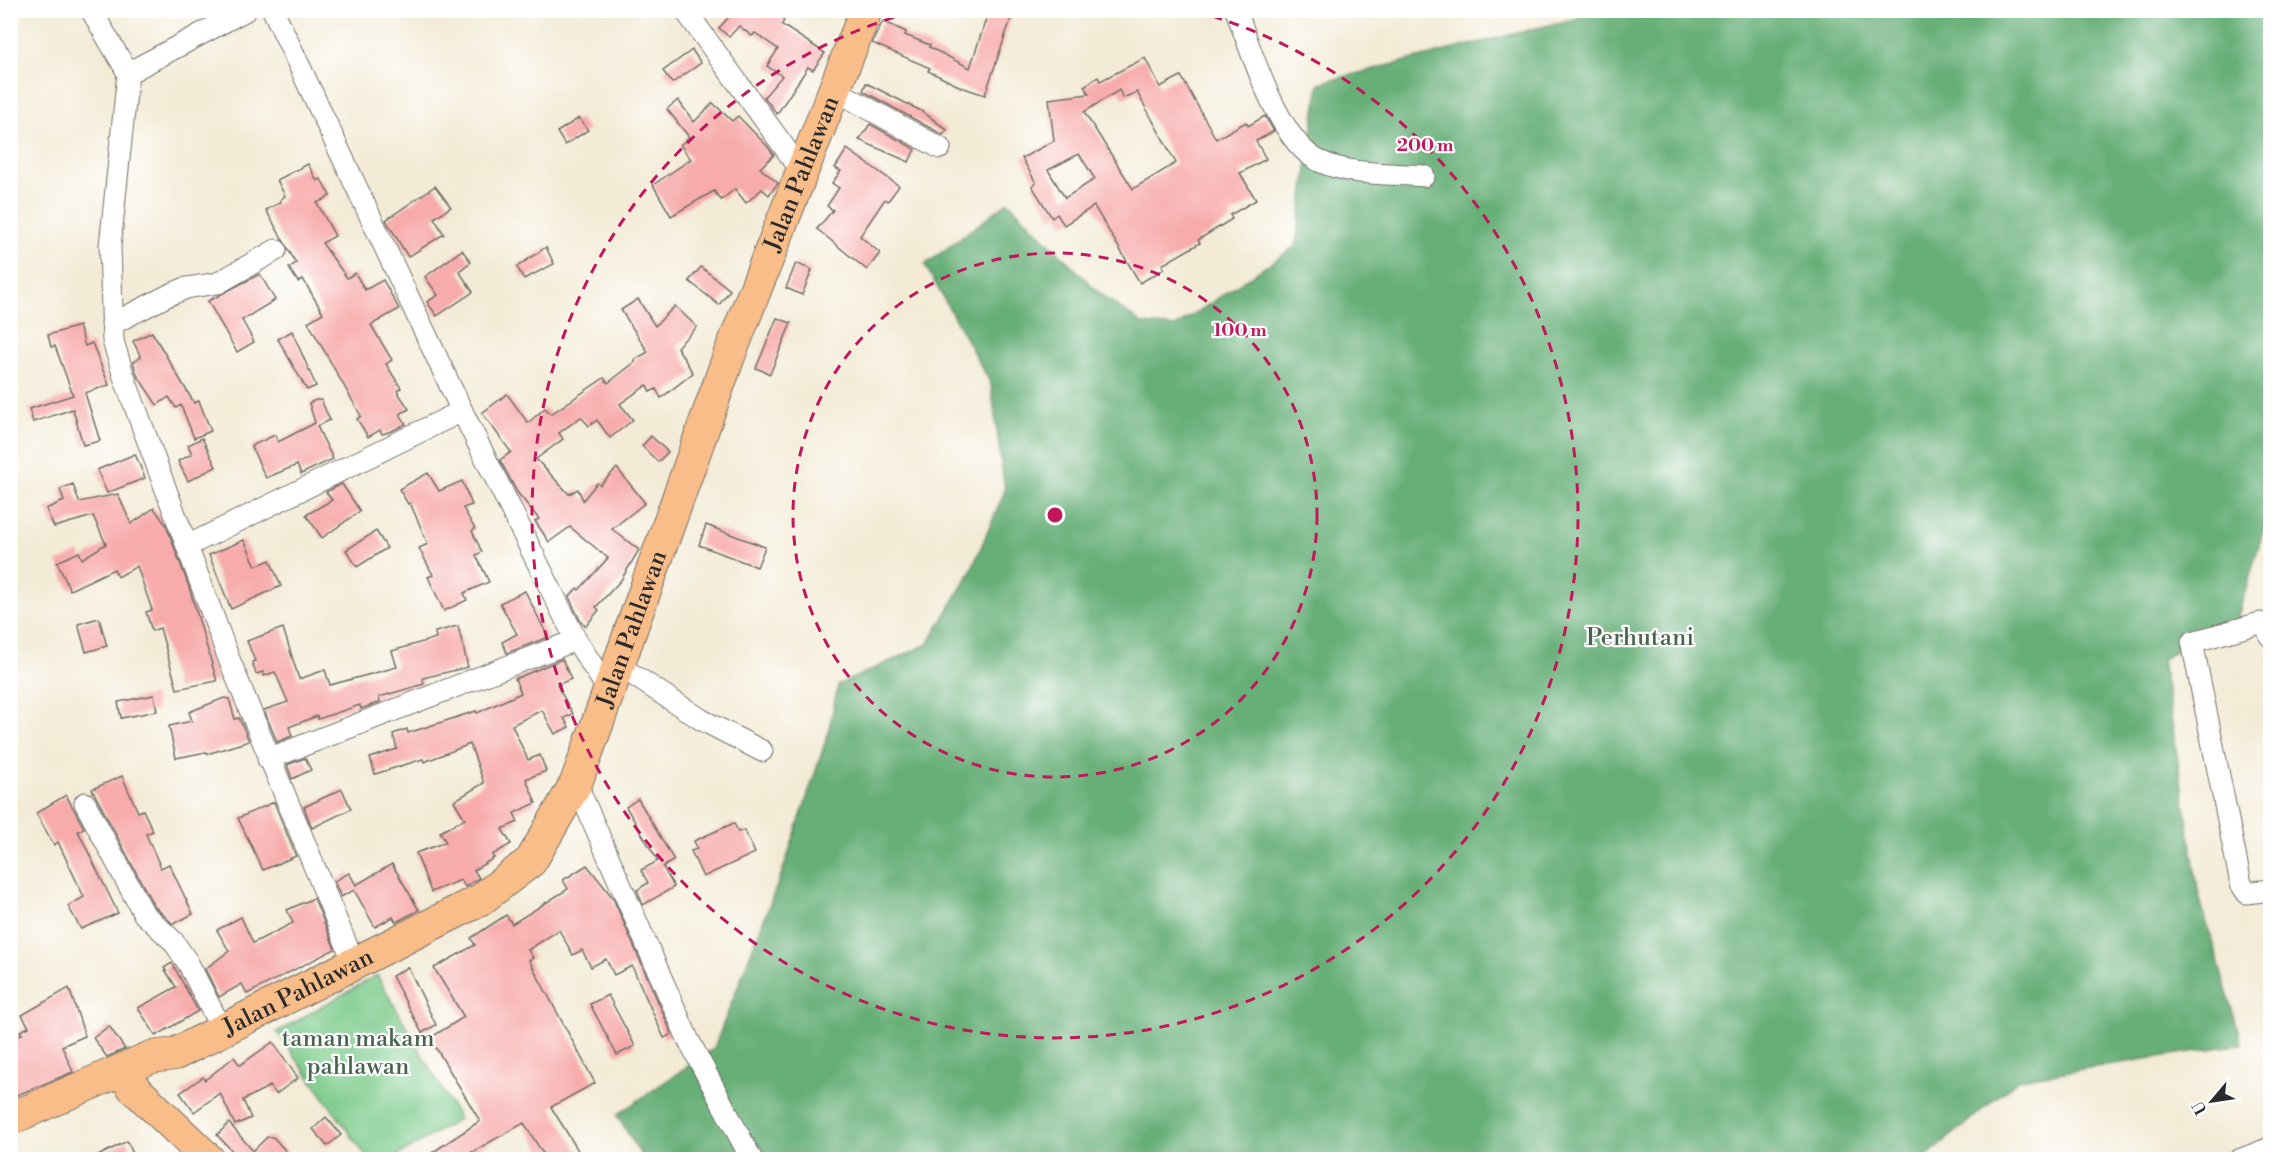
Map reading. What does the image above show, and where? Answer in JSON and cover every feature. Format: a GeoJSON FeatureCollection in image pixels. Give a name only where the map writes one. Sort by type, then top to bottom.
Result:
{"type":"FeatureCollection","features":[{"type":"Feature","properties":{"kind":"highway","name":"Jalan Pahlawan"},"geometry":{"type":"LineString","coordinates":[[67,1104],[128,1078],[151,1058],[175,1054],[480,900],[531,861],[576,783],[729,356],[866,10]]}},
{"type":"Feature","properties":{"kind":"highway"},"geometry":{"type":"LineString","coordinates":[[128,1078],[209,1160]]}},
{"type":"Feature","properties":{"kind":"highway"},"geometry":{"type":"LineString","coordinates":[[10,1119],[67,1104]]}},
{"type":"Feature","properties":{"kind":"highway"},"geometry":{"type":"LineString","coordinates":[[10,1141],[41,1125],[67,1104]]}},
{"type":"Feature","properties":{"kind":"street"},"geometry":{"type":"LineString","coordinates":[[91,10],[128,73],[110,246],[113,341],[124,377],[268,759],[354,963]]}},
{"type":"Feature","properties":{"kind":"street"},"geometry":{"type":"LineString","coordinates":[[128,73],[246,10]]}},
{"type":"Feature","properties":{"kind":"street"},"geometry":{"type":"LineString","coordinates":[[273,10],[462,411],[576,640],[614,678],[762,751]]}},
{"type":"Feature","properties":{"kind":"street"},"geometry":{"type":"LineString","coordinates":[[685,10],[802,173]]}},
{"type":"Feature","properties":{"kind":"street"},"geometry":{"type":"LineString","coordinates":[[1236,10],[1264,86],[1292,136],[1303,150],[1317,161],[1333,167],[1424,176]]}},
{"type":"Feature","properties":{"kind":"street"},"geometry":{"type":"LineString","coordinates":[[835,90],[940,148]]}},
{"type":"Feature","properties":{"kind":"street"},"geometry":{"type":"LineString","coordinates":[[112,324],[186,288],[218,283],[276,250]]}},
{"type":"Feature","properties":{"kind":"street"},"geometry":{"type":"LineString","coordinates":[[187,546],[462,411]]}},
{"type":"Feature","properties":{"kind":"street"},"geometry":{"type":"LineString","coordinates":[[2271,636],[2267,628],[2260,623],[2192,642],[2241,884],[2247,893],[2271,890]]}},
{"type":"Feature","properties":{"kind":"street"},"geometry":{"type":"LineString","coordinates":[[268,759],[576,640]]}},
{"type":"Feature","properties":{"kind":"street"},"geometry":{"type":"LineString","coordinates":[[576,783],[688,1039],[734,1130],[752,1160]]}},
{"type":"Feature","properties":{"kind":"street"},"geometry":{"type":"LineString","coordinates":[[84,802],[144,914],[173,941],[188,963],[222,1030]]}},
{"type":"Feature","properties":{"kind":"street"},"geometry":{"type":"LineString","coordinates":[[2239,1160],[2271,1148]]}},
{"type":"Feature","properties":{"kind":"green space","name":"Perhutani"},"geometry":{"type":"Polygon","coordinates":[[[1580,11],[2270,11],[2270,508],[2237,619],[2162,659],[2199,896],[2242,1044],[2019,1079],[1922,1160],[644,1160],[617,1115],[714,1048],[783,870],[828,734],[838,685],[928,644],[970,573],[1005,491],[991,384],[925,265],[1008,202],[1097,291],[1142,324],[1175,327],[1296,246],[1319,83],[1581,17],[1580,11]]]}},
{"type":"Feature","properties":{"kind":"green space","name":"taman makam pahlawan"},"geometry":{"type":"Polygon","coordinates":[[[377,975],[459,1119],[392,1159],[368,1159],[277,1032],[377,975]]]}},
{"type":"Feature","properties":{"kind":"building"},"geometry":{"type":"Polygon","coordinates":[[[722,10],[771,10],[784,20],[782,25],[825,53],[813,70],[808,67],[777,114],[764,97],[782,76],[767,66],[778,49],[755,33],[752,36],[739,26],[729,37],[719,28],[729,17],[722,10]]]}},
{"type":"Feature","properties":{"kind":"building"},"geometry":{"type":"Polygon","coordinates":[[[989,10],[1014,10],[985,95],[961,87],[928,71],[930,68],[872,43],[883,21],[906,32],[905,35],[930,45],[929,47],[970,68],[989,10]]]}},
{"type":"Feature","properties":{"kind":"building"},"geometry":{"type":"Polygon","coordinates":[[[692,50],[701,63],[672,83],[663,71],[692,50]]]}},
{"type":"Feature","properties":{"kind":"building"},"geometry":{"type":"Polygon","coordinates":[[[1145,58],[1160,87],[1181,76],[1216,139],[1246,122],[1248,126],[1265,116],[1274,131],[1256,141],[1266,159],[1240,173],[1256,200],[1230,215],[1232,219],[1198,240],[1200,243],[1162,265],[1164,269],[1140,283],[1094,206],[1064,225],[1057,214],[1052,218],[1032,186],[1036,183],[1022,158],[1054,141],[1049,99],[1089,94],[1084,86],[1098,77],[1100,81],[1145,58]],[[1119,90],[1084,112],[1133,189],[1176,163],[1137,92],[1123,98],[1119,90]],[[1079,154],[1048,170],[1065,198],[1095,179],[1079,154]]]}},
{"type":"Feature","properties":{"kind":"building"},"geometry":{"type":"Polygon","coordinates":[[[866,83],[923,112],[947,130],[943,135],[863,91],[866,83]]]}},
{"type":"Feature","properties":{"kind":"building"},"geometry":{"type":"Polygon","coordinates":[[[678,100],[694,122],[713,103],[732,121],[738,116],[768,147],[774,155],[760,168],[778,183],[769,195],[762,189],[746,203],[735,189],[721,200],[714,191],[671,216],[653,185],[691,159],[680,145],[689,137],[667,109],[678,100]]]}},
{"type":"Feature","properties":{"kind":"building"},"geometry":{"type":"Polygon","coordinates":[[[579,118],[588,130],[565,145],[557,132],[579,118]]]}},
{"type":"Feature","properties":{"kind":"building"},"geometry":{"type":"Polygon","coordinates":[[[870,124],[915,149],[909,162],[859,140],[870,124]]]}},
{"type":"Feature","properties":{"kind":"building"},"geometry":{"type":"Polygon","coordinates":[[[847,149],[899,186],[888,201],[885,199],[860,236],[880,253],[867,270],[817,229],[833,210],[827,206],[839,188],[832,183],[841,171],[835,168],[847,149]]]}},
{"type":"Feature","properties":{"kind":"building"},"geometry":{"type":"Polygon","coordinates":[[[308,164],[317,181],[321,179],[330,196],[317,203],[335,236],[322,243],[347,278],[355,273],[365,290],[383,280],[399,309],[371,325],[392,360],[386,364],[401,388],[397,391],[409,409],[400,414],[406,424],[382,434],[380,430],[368,437],[357,419],[361,416],[308,322],[323,313],[303,279],[298,282],[289,268],[296,263],[266,210],[281,202],[280,200],[285,196],[277,180],[308,164]]]}},
{"type":"Feature","properties":{"kind":"building"},"geometry":{"type":"Polygon","coordinates":[[[435,186],[451,207],[434,218],[444,234],[408,257],[386,220],[435,186]]]}},
{"type":"Feature","properties":{"kind":"building"},"geometry":{"type":"Polygon","coordinates":[[[546,247],[554,264],[524,279],[517,267],[546,247]]]}},
{"type":"Feature","properties":{"kind":"building"},"geometry":{"type":"Polygon","coordinates":[[[462,250],[471,262],[459,271],[473,292],[437,316],[427,302],[438,295],[425,277],[462,250]]]}},
{"type":"Feature","properties":{"kind":"building"},"geometry":{"type":"Polygon","coordinates":[[[796,263],[812,270],[802,295],[786,288],[796,263]]]}},
{"type":"Feature","properties":{"kind":"building"},"geometry":{"type":"Polygon","coordinates":[[[701,267],[730,290],[719,305],[689,281],[701,267]]]}},
{"type":"Feature","properties":{"kind":"building"},"geometry":{"type":"Polygon","coordinates":[[[260,274],[275,300],[242,320],[254,342],[237,352],[208,301],[260,274]]]}},
{"type":"Feature","properties":{"kind":"building"},"geometry":{"type":"Polygon","coordinates":[[[638,299],[655,326],[675,306],[697,327],[677,347],[693,373],[661,398],[656,389],[650,392],[647,385],[620,404],[633,420],[610,438],[597,420],[589,426],[581,417],[559,433],[563,439],[536,459],[569,494],[578,489],[583,500],[597,483],[600,485],[617,468],[645,503],[612,529],[639,550],[621,580],[596,607],[599,610],[586,626],[581,622],[569,597],[577,588],[579,590],[608,558],[570,527],[549,542],[535,521],[539,519],[517,492],[500,460],[511,452],[482,413],[507,394],[528,423],[545,408],[551,414],[604,378],[608,383],[635,362],[634,360],[648,352],[621,310],[638,299]]]}},
{"type":"Feature","properties":{"kind":"building"},"geometry":{"type":"Polygon","coordinates":[[[777,318],[791,323],[770,374],[756,368],[777,318]]]}},
{"type":"Feature","properties":{"kind":"building"},"geometry":{"type":"Polygon","coordinates":[[[79,326],[85,346],[92,343],[109,385],[85,393],[100,441],[83,445],[73,409],[33,422],[29,409],[73,395],[55,346],[51,347],[48,335],[79,326]]]}},
{"type":"Feature","properties":{"kind":"building"},"geometry":{"type":"Polygon","coordinates":[[[292,331],[316,386],[307,390],[278,339],[292,331]]]}},
{"type":"Feature","properties":{"kind":"building"},"geometry":{"type":"Polygon","coordinates":[[[152,332],[194,403],[199,401],[211,431],[194,438],[181,405],[176,408],[169,397],[157,405],[137,375],[133,362],[141,357],[133,341],[152,332]]]}},
{"type":"Feature","properties":{"kind":"building"},"geometry":{"type":"Polygon","coordinates":[[[321,400],[330,420],[317,426],[333,459],[301,474],[297,465],[266,478],[251,446],[275,435],[278,442],[315,423],[309,403],[321,400]]]}},
{"type":"Feature","properties":{"kind":"building"},"geometry":{"type":"Polygon","coordinates":[[[651,436],[668,452],[658,462],[642,446],[651,436]]]}},
{"type":"Feature","properties":{"kind":"building"},"geometry":{"type":"Polygon","coordinates":[[[202,438],[216,467],[188,481],[178,461],[192,454],[188,445],[202,438]]]}},
{"type":"Feature","properties":{"kind":"building"},"geometry":{"type":"Polygon","coordinates":[[[135,454],[145,478],[107,493],[97,470],[135,454]]]}},
{"type":"Feature","properties":{"kind":"building"},"geometry":{"type":"Polygon","coordinates":[[[428,473],[439,491],[462,481],[472,505],[463,508],[475,529],[472,531],[482,552],[476,555],[489,582],[464,593],[467,600],[444,611],[428,577],[433,575],[419,548],[428,544],[410,503],[408,504],[399,489],[428,473]]]}},
{"type":"Feature","properties":{"kind":"building"},"geometry":{"type":"Polygon","coordinates":[[[73,484],[79,502],[118,494],[131,524],[154,508],[166,525],[189,587],[217,681],[177,689],[160,628],[152,631],[146,612],[152,610],[137,566],[118,577],[114,569],[70,590],[57,562],[79,552],[82,559],[106,544],[93,516],[54,527],[46,509],[64,501],[60,489],[73,484]]]}},
{"type":"Feature","properties":{"kind":"building"},"geometry":{"type":"Polygon","coordinates":[[[342,484],[360,511],[322,538],[306,515],[332,500],[326,492],[342,484]]]}},
{"type":"Feature","properties":{"kind":"building"},"geometry":{"type":"Polygon","coordinates":[[[706,525],[765,547],[757,567],[699,545],[706,525]]]}},
{"type":"Feature","properties":{"kind":"building"},"geometry":{"type":"Polygon","coordinates":[[[376,531],[387,548],[357,567],[346,550],[376,531]]]}},
{"type":"Feature","properties":{"kind":"building"},"geometry":{"type":"Polygon","coordinates":[[[244,540],[256,566],[270,560],[281,586],[231,609],[209,555],[244,540]]]}},
{"type":"Feature","properties":{"kind":"building"},"geometry":{"type":"Polygon","coordinates":[[[525,591],[548,637],[507,653],[502,642],[517,634],[500,603],[525,591]]]}},
{"type":"Feature","properties":{"kind":"building"},"geometry":{"type":"Polygon","coordinates":[[[99,618],[107,646],[86,652],[78,624],[99,618]]]}},
{"type":"Feature","properties":{"kind":"building"},"geometry":{"type":"Polygon","coordinates":[[[458,626],[468,667],[423,678],[424,684],[379,697],[380,702],[361,709],[360,705],[318,719],[317,716],[289,727],[292,736],[277,742],[264,710],[288,702],[275,672],[264,676],[263,672],[256,674],[252,662],[255,661],[247,641],[283,628],[299,679],[325,670],[330,685],[397,667],[392,651],[436,638],[435,632],[458,626]]]}},
{"type":"Feature","properties":{"kind":"building"},"geometry":{"type":"Polygon","coordinates":[[[562,659],[571,679],[557,685],[573,714],[564,718],[569,727],[555,734],[542,710],[512,725],[528,760],[540,755],[546,771],[526,779],[536,803],[514,813],[518,822],[502,829],[511,844],[492,855],[494,858],[474,870],[479,878],[465,887],[461,880],[431,892],[416,853],[446,842],[440,832],[465,819],[454,801],[484,783],[470,744],[424,762],[423,759],[375,774],[370,758],[397,749],[393,734],[407,729],[408,733],[476,711],[477,713],[521,693],[515,679],[562,659]]]}},
{"type":"Feature","properties":{"kind":"building"},"geometry":{"type":"Polygon","coordinates":[[[154,695],[157,711],[121,718],[118,702],[154,695]]]}},
{"type":"Feature","properties":{"kind":"building"},"geometry":{"type":"Polygon","coordinates":[[[224,698],[229,699],[235,719],[239,718],[249,741],[207,754],[206,752],[176,758],[169,726],[192,721],[189,712],[224,698]]]}},
{"type":"Feature","properties":{"kind":"building"},"geometry":{"type":"Polygon","coordinates":[[[305,758],[311,770],[292,779],[287,765],[305,758]]]}},
{"type":"Feature","properties":{"kind":"building"},"geometry":{"type":"Polygon","coordinates":[[[122,776],[138,812],[143,810],[153,831],[146,834],[161,868],[169,864],[193,914],[173,924],[154,906],[92,789],[122,776]]]}},
{"type":"Feature","properties":{"kind":"building"},"geometry":{"type":"Polygon","coordinates":[[[342,789],[351,809],[312,828],[304,807],[342,789]]]}},
{"type":"Feature","properties":{"kind":"building"},"geometry":{"type":"Polygon","coordinates":[[[66,795],[84,828],[78,831],[118,913],[81,929],[68,906],[84,897],[58,842],[54,845],[36,813],[66,795]]]}},
{"type":"Feature","properties":{"kind":"building"},"geometry":{"type":"Polygon","coordinates":[[[638,799],[674,860],[663,867],[674,887],[643,905],[637,890],[648,883],[641,870],[658,861],[626,807],[638,799]]]}},
{"type":"Feature","properties":{"kind":"building"},"geometry":{"type":"Polygon","coordinates":[[[274,802],[296,856],[263,870],[238,818],[274,802]]]}},
{"type":"Feature","properties":{"kind":"building"},"geometry":{"type":"Polygon","coordinates":[[[734,823],[738,832],[744,830],[755,853],[703,877],[691,851],[697,849],[694,841],[734,823]]]}},
{"type":"Feature","properties":{"kind":"building"},"geometry":{"type":"Polygon","coordinates":[[[392,864],[419,910],[396,922],[393,917],[375,927],[354,890],[341,897],[334,881],[349,873],[356,885],[392,864]]]}},
{"type":"Feature","properties":{"kind":"building"},"geometry":{"type":"Polygon","coordinates":[[[587,865],[613,898],[672,1034],[664,1038],[632,966],[614,975],[606,959],[591,967],[582,950],[573,955],[559,930],[528,950],[533,958],[529,960],[595,1083],[551,1107],[584,1160],[547,1160],[524,1123],[458,1160],[421,1160],[480,1121],[430,1038],[464,1017],[434,968],[475,945],[471,938],[506,915],[512,924],[568,889],[563,880],[587,865]]]}},
{"type":"Feature","properties":{"kind":"building"},"geometry":{"type":"Polygon","coordinates":[[[314,898],[335,949],[247,994],[242,984],[219,997],[205,969],[229,951],[217,930],[241,917],[253,943],[293,923],[287,910],[314,898]]]}},
{"type":"Feature","properties":{"kind":"building"},"geometry":{"type":"Polygon","coordinates":[[[172,963],[198,1011],[156,1036],[138,1008],[176,987],[164,968],[172,963]]]}},
{"type":"Feature","properties":{"kind":"building"},"geometry":{"type":"Polygon","coordinates":[[[408,967],[436,1025],[422,1033],[392,976],[408,967]]]}},
{"type":"Feature","properties":{"kind":"building"},"geometry":{"type":"Polygon","coordinates":[[[69,988],[85,1036],[62,1046],[73,1072],[10,1098],[10,1038],[22,1034],[20,1031],[29,1027],[22,1015],[69,988]]]}},
{"type":"Feature","properties":{"kind":"building"},"geometry":{"type":"Polygon","coordinates":[[[608,995],[635,1046],[617,1055],[590,1004],[608,995]]]}},
{"type":"Feature","properties":{"kind":"building"},"geometry":{"type":"Polygon","coordinates":[[[109,1026],[125,1049],[107,1057],[93,1038],[109,1026]]]}},
{"type":"Feature","properties":{"kind":"building"},"geometry":{"type":"Polygon","coordinates":[[[273,1042],[298,1078],[276,1094],[270,1086],[243,1100],[251,1118],[235,1125],[220,1093],[194,1112],[180,1093],[203,1077],[205,1080],[234,1057],[240,1065],[273,1042]]]}},
{"type":"Feature","properties":{"kind":"building"},"geometry":{"type":"Polygon","coordinates":[[[326,1117],[341,1135],[327,1146],[313,1129],[326,1117]]]}},
{"type":"Feature","properties":{"kind":"building"},"geometry":{"type":"Polygon","coordinates":[[[229,1123],[253,1151],[267,1137],[273,1137],[294,1160],[241,1160],[217,1135],[229,1123]]]}},
{"type":"Feature","properties":{"kind":"building"},"geometry":{"type":"Polygon","coordinates":[[[127,1141],[136,1160],[90,1160],[127,1141]]]}}]}
